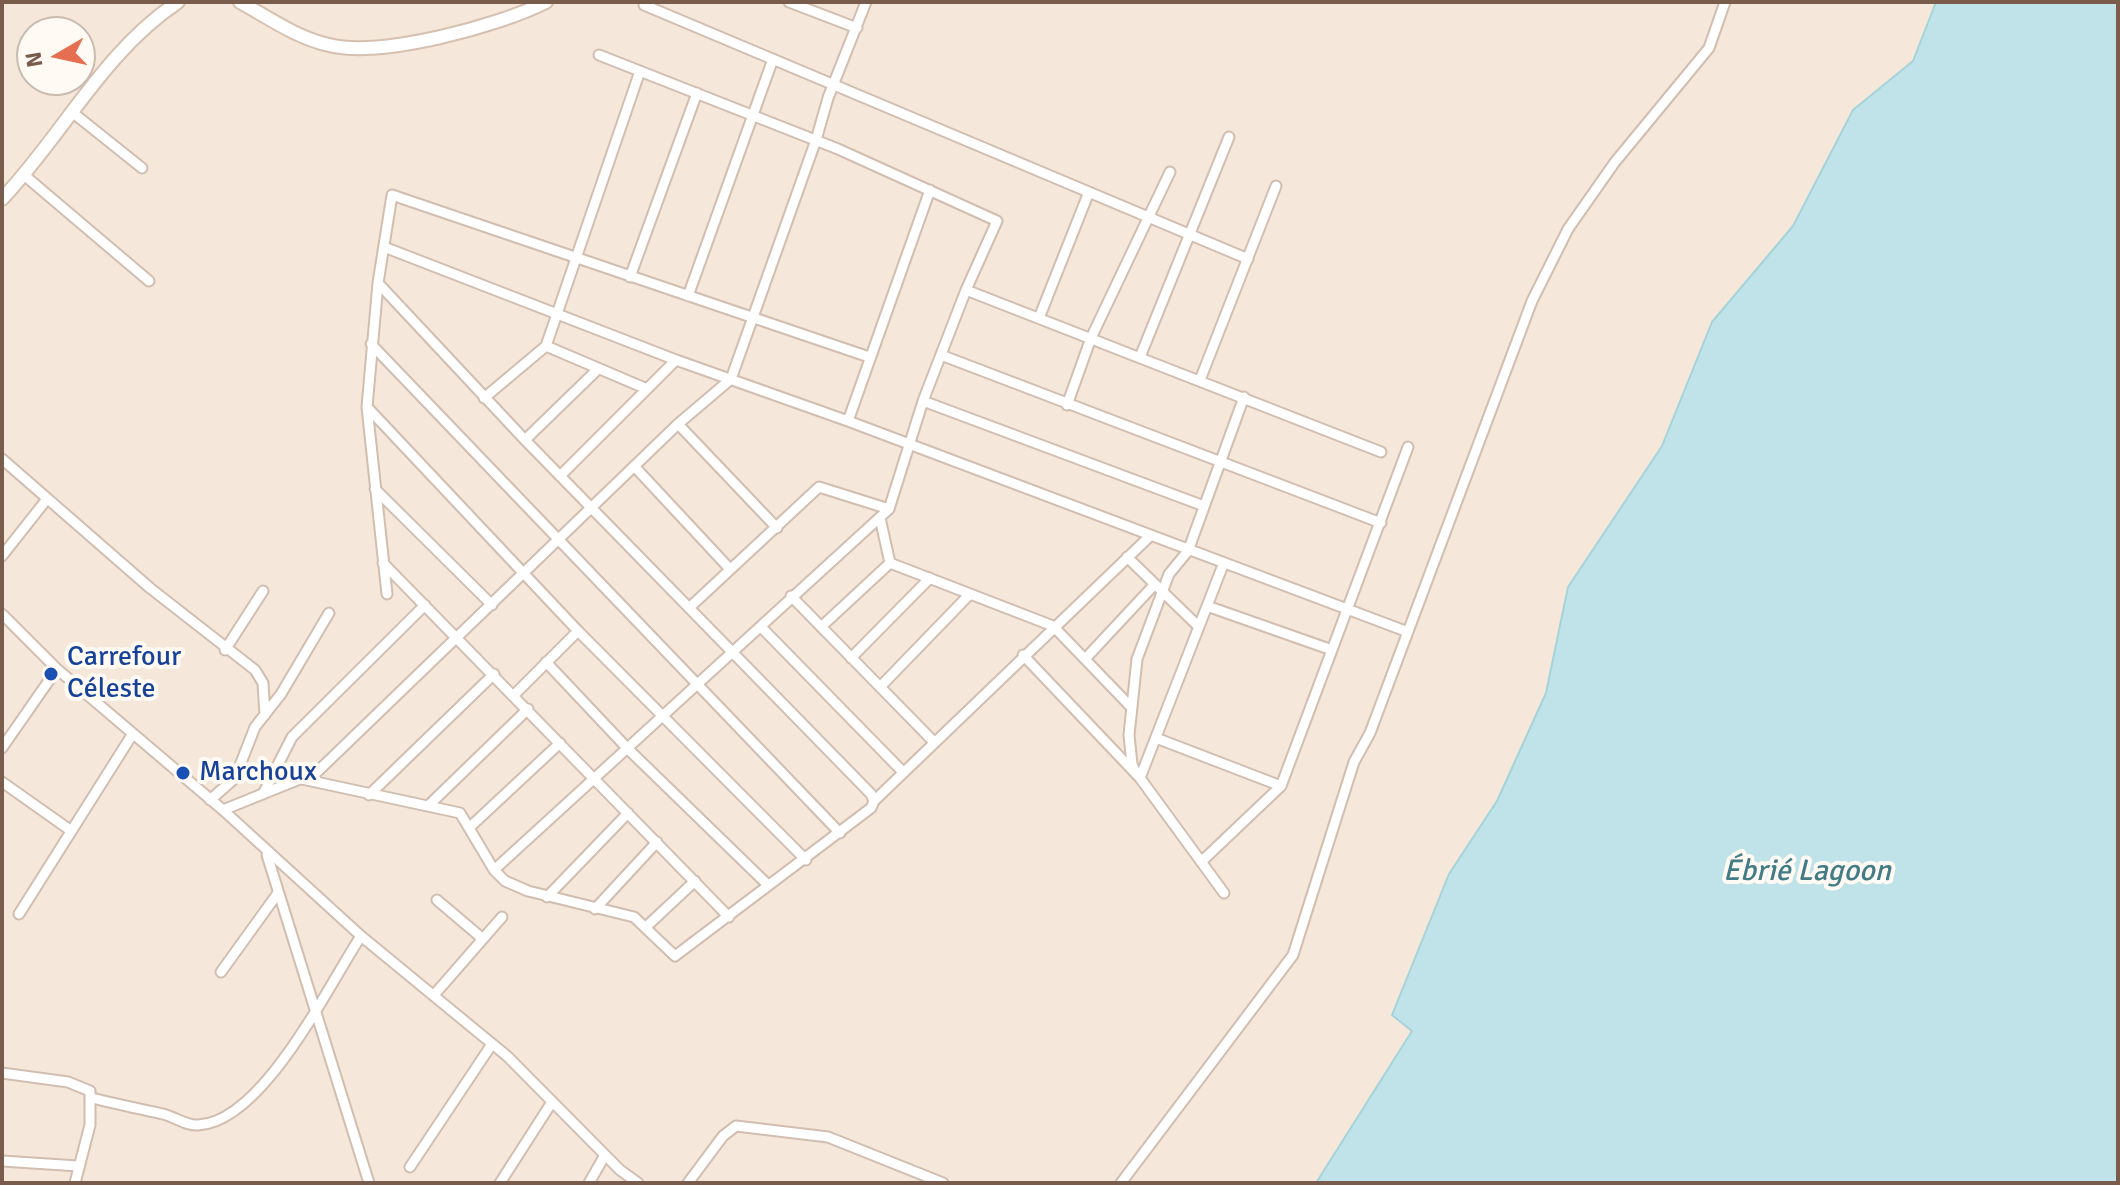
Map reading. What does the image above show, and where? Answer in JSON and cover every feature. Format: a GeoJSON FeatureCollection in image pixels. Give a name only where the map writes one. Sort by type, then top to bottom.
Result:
{"type":"FeatureCollection","features":[{"type":"Feature","properties":{"kind":"street"},"geometry":{"type":"LineString","coordinates":[[2,199],[140,32],[178,2]]}},
{"type":"Feature","properties":{"kind":"street"},"geometry":{"type":"LineString","coordinates":[[240,2],[290,31],[331,46],[371,47],[476,28],[517,17],[546,2]]}},
{"type":"Feature","properties":{"kind":"street"},"geometry":{"type":"LineString","coordinates":[[789,2],[802,4],[857,28]]}},
{"type":"Feature","properties":{"kind":"street"},"geometry":{"type":"LineString","coordinates":[[223,810],[317,772],[678,424],[731,379],[833,84],[866,2]]}},
{"type":"Feature","properties":{"kind":"street"},"geometry":{"type":"LineString","coordinates":[[1121,1183],[1293,955],[1354,762],[1370,733],[1532,301],[1568,229],[1615,162],[1709,48],[1725,2]]}},
{"type":"Feature","properties":{"kind":"street"},"geometry":{"type":"LineString","coordinates":[[644,5],[1248,259]]}},
{"type":"Feature","properties":{"kind":"street"},"geometry":{"type":"LineString","coordinates":[[494,870],[735,653],[791,596],[889,509],[923,401],[966,290],[997,221],[816,140],[599,55]]}},
{"type":"Feature","properties":{"kind":"street"},"geometry":{"type":"LineString","coordinates":[[688,296],[773,59]]}},
{"type":"Feature","properties":{"kind":"street"},"geometry":{"type":"LineString","coordinates":[[484,398],[546,346],[640,71]]}},
{"type":"Feature","properties":{"kind":"street"},"geometry":{"type":"LineString","coordinates":[[630,277],[697,93]]}},
{"type":"Feature","properties":{"kind":"street"},"geometry":{"type":"LineString","coordinates":[[72,112],[142,168]]}},
{"type":"Feature","properties":{"kind":"street"},"geometry":{"type":"LineString","coordinates":[[1140,357],[1229,137]]}},
{"type":"Feature","properties":{"kind":"street"},"geometry":{"type":"LineString","coordinates":[[1067,405],[1091,338],[1170,172]]}},
{"type":"Feature","properties":{"kind":"street"},"geometry":{"type":"LineString","coordinates":[[24,175],[149,281]]}},
{"type":"Feature","properties":{"kind":"street"},"geometry":{"type":"LineString","coordinates":[[1200,380],[1276,186]]}},
{"type":"Feature","properties":{"kind":"street"},"geometry":{"type":"LineString","coordinates":[[848,421],[930,190]]}},
{"type":"Feature","properties":{"kind":"street"},"geometry":{"type":"LineString","coordinates":[[1039,318],[1089,192]]}},
{"type":"Feature","properties":{"kind":"street"},"geometry":{"type":"LineString","coordinates":[[387,594],[367,407],[378,283],[392,195],[869,357]]}},
{"type":"Feature","properties":{"kind":"street"},"geometry":{"type":"LineString","coordinates":[[384,247],[560,312],[676,360],[848,421],[907,446],[1408,632]]}},
{"type":"Feature","properties":{"kind":"street"},"geometry":{"type":"LineString","coordinates":[[378,283],[484,398],[735,653],[871,794],[874,801]]}},
{"type":"Feature","properties":{"kind":"street"},"geometry":{"type":"LineString","coordinates":[[966,290],[1381,452]]}},
{"type":"Feature","properties":{"kind":"street"},"geometry":{"type":"LineString","coordinates":[[371,344],[840,833]]}},
{"type":"Feature","properties":{"kind":"street"},"geometry":{"type":"LineString","coordinates":[[546,346],[647,389]]}},
{"type":"Feature","properties":{"kind":"street"},"geometry":{"type":"LineString","coordinates":[[941,355],[1381,523]]}},
{"type":"Feature","properties":{"kind":"street"},"geometry":{"type":"LineString","coordinates":[[560,476],[676,360]]}},
{"type":"Feature","properties":{"kind":"street"},"geometry":{"type":"LineString","coordinates":[[525,440],[597,370]]}},
{"type":"Feature","properties":{"kind":"street"},"geometry":{"type":"LineString","coordinates":[[1086,658],[1159,587],[1188,551],[1244,397]]}},
{"type":"Feature","properties":{"kind":"street"},"geometry":{"type":"LineString","coordinates":[[923,401],[1204,506]]}},
{"type":"Feature","properties":{"kind":"street"},"geometry":{"type":"LineString","coordinates":[[367,407],[578,631],[806,860]]}},
{"type":"Feature","properties":{"kind":"street"},"geometry":{"type":"LineString","coordinates":[[678,424],[777,528]]}},
{"type":"Feature","properties":{"kind":"street"},"geometry":{"type":"LineString","coordinates":[[1201,862],[1281,786],[1408,447]]}},
{"type":"Feature","properties":{"kind":"street"},"geometry":{"type":"LineString","coordinates":[[2,459],[225,650],[255,670],[263,683],[265,715]]}},
{"type":"Feature","properties":{"kind":"street"},"geometry":{"type":"LineString","coordinates":[[634,466],[729,568]]}},
{"type":"Feature","properties":{"kind":"street"},"geometry":{"type":"LineString","coordinates":[[690,607],[819,487],[889,509]]}},
{"type":"Feature","properties":{"kind":"street"},"geometry":{"type":"LineString","coordinates":[[374,489],[492,605]]}},
{"type":"Feature","properties":{"kind":"street"},"geometry":{"type":"LineString","coordinates":[[2,556],[47,499]]}},
{"type":"Feature","properties":{"kind":"street"},"geometry":{"type":"LineString","coordinates":[[880,518],[890,563]]}},
{"type":"Feature","properties":{"kind":"street"},"geometry":{"type":"LineString","coordinates":[[302,779],[460,813],[494,870],[505,881],[547,897],[634,917],[667,952],[675,956],[871,808],[874,801],[1023,655],[1149,537]]}},
{"type":"Feature","properties":{"kind":"street"},"geometry":{"type":"LineString","coordinates":[[1127,557],[1199,627]]}},
{"type":"Feature","properties":{"kind":"street"},"geometry":{"type":"LineString","coordinates":[[383,563],[515,694],[593,779],[729,917]]}},
{"type":"Feature","properties":{"kind":"street"},"geometry":{"type":"LineString","coordinates":[[890,563],[1053,626],[1131,707]]}},
{"type":"Feature","properties":{"kind":"street"},"geometry":{"type":"LineString","coordinates":[[821,627],[890,563]]}},
{"type":"Feature","properties":{"kind":"street"},"geometry":{"type":"LineString","coordinates":[[1139,777],[1223,565]]}},
{"type":"Feature","properties":{"kind":"street"},"geometry":{"type":"LineString","coordinates":[[851,658],[930,578]]}},
{"type":"Feature","properties":{"kind":"street"},"geometry":{"type":"LineString","coordinates":[[1139,777],[1130,752],[1131,707],[1137,659],[1159,587]]}},
{"type":"Feature","properties":{"kind":"street"},"geometry":{"type":"LineString","coordinates":[[225,650],[263,591]]}},
{"type":"Feature","properties":{"kind":"street"},"geometry":{"type":"LineString","coordinates":[[880,687],[970,594]]}},
{"type":"Feature","properties":{"kind":"street"},"geometry":{"type":"LineString","coordinates":[[791,596],[934,742]]}},
{"type":"Feature","properties":{"kind":"street"},"geometry":{"type":"LineString","coordinates":[[263,794],[292,737],[425,605]]}},
{"type":"Feature","properties":{"kind":"street"},"geometry":{"type":"LineString","coordinates":[[1207,606],[1332,650]]}},
{"type":"Feature","properties":{"kind":"street"},"geometry":{"type":"LineString","coordinates":[[210,800],[235,778],[255,727],[329,613]]}},
{"type":"Feature","properties":{"kind":"street"},"geometry":{"type":"LineString","coordinates":[[2,614],[57,669],[223,810],[361,936],[492,1044],[605,1155],[638,1183]]}},
{"type":"Feature","properties":{"kind":"street"},"geometry":{"type":"LineString","coordinates":[[761,627],[903,772]]}},
{"type":"Feature","properties":{"kind":"street"},"geometry":{"type":"LineString","coordinates":[[515,694],[578,631]]}},
{"type":"Feature","properties":{"kind":"street"},"geometry":{"type":"LineString","coordinates":[[1023,655],[1139,777],[1224,893]]}},
{"type":"Feature","properties":{"kind":"street"},"geometry":{"type":"LineString","coordinates":[[546,662],[628,749],[768,885]]}},
{"type":"Feature","properties":{"kind":"street"},"geometry":{"type":"LineString","coordinates":[[2,748],[57,669]]}},
{"type":"Feature","properties":{"kind":"street"},"geometry":{"type":"LineString","coordinates":[[369,795],[494,674]]}},
{"type":"Feature","properties":{"kind":"street"},"geometry":{"type":"LineString","coordinates":[[428,806],[528,709]]}},
{"type":"Feature","properties":{"kind":"street"},"geometry":{"type":"LineString","coordinates":[[19,914],[132,735]]}},
{"type":"Feature","properties":{"kind":"street"},"geometry":{"type":"LineString","coordinates":[[1156,738],[1281,786]]}},
{"type":"Feature","properties":{"kind":"street"},"geometry":{"type":"LineString","coordinates":[[470,827],[560,743]]}},
{"type":"Feature","properties":{"kind":"street"},"geometry":{"type":"LineString","coordinates":[[2,782],[70,830]]}},
{"type":"Feature","properties":{"kind":"street"},"geometry":{"type":"LineString","coordinates":[[547,897],[628,813]]}},
{"type":"Feature","properties":{"kind":"street"},"geometry":{"type":"LineString","coordinates":[[595,909],[657,842]]}},
{"type":"Feature","properties":{"kind":"street"},"geometry":{"type":"LineString","coordinates":[[266,852],[369,1183]]}},
{"type":"Feature","properties":{"kind":"street"},"geometry":{"type":"LineString","coordinates":[[646,927],[695,881]]}},
{"type":"Feature","properties":{"kind":"street"},"geometry":{"type":"LineString","coordinates":[[221,972],[278,893]]}},
{"type":"Feature","properties":{"kind":"street"},"geometry":{"type":"LineString","coordinates":[[437,900],[483,939]]}},
{"type":"Feature","properties":{"kind":"street"},"geometry":{"type":"LineString","coordinates":[[434,995],[502,917]]}},
{"type":"Feature","properties":{"kind":"street"},"geometry":{"type":"LineString","coordinates":[[92,1098],[166,1115],[193,1125],[203,1125],[249,1102],[302,1033],[361,936]]}},
{"type":"Feature","properties":{"kind":"street"},"geometry":{"type":"LineString","coordinates":[[410,1167],[492,1044]]}},
{"type":"Feature","properties":{"kind":"street"},"geometry":{"type":"LineString","coordinates":[[2,1073],[85,1086],[92,1098],[90,1125],[75,1183]]}},
{"type":"Feature","properties":{"kind":"street"},"geometry":{"type":"LineString","coordinates":[[500,1183],[552,1102]]}},
{"type":"Feature","properties":{"kind":"street"},"geometry":{"type":"LineString","coordinates":[[688,1183],[723,1136],[736,1126],[828,1137],[943,1183]]}},
{"type":"Feature","properties":{"kind":"street"},"geometry":{"type":"LineString","coordinates":[[589,1183],[605,1155]]}},
{"type":"Feature","properties":{"kind":"street"},"geometry":{"type":"LineString","coordinates":[[2,1161],[78,1166]]}},
{"type":"Feature","properties":{"kind":"street"},"geometry":{"type":"LineString","coordinates":[[905,1183],[913,1171]]}},
{"type":"Feature","properties":{"kind":"shaded area"},"geometry":{"type":"Polygon","coordinates":[[[2,2],[1936,2],[1913,61],[1853,110],[1793,226],[1712,322],[1662,446],[1568,587],[1546,693],[1497,801],[1449,874],[1392,1014],[1412,1030],[1316,1183],[2,1183],[2,2]]]}},
{"type":"Feature","properties":{"kind":"water","name":"Ébrié Lagoon"},"geometry":{"type":"Polygon","coordinates":[[[1936,2],[2118,2],[2118,1183],[1316,1183],[1412,1031],[1392,1015],[1449,874],[1497,801],[1546,693],[1568,587],[1662,446],[1712,322],[1793,226],[1853,110],[1913,61],[1936,2]]]}},
{"type":"Feature","properties":{"kind":"place","name":"Carrefour Céleste"},"geometry":{"type":"Point","coordinates":[51,674]}},
{"type":"Feature","properties":{"kind":"place","name":"Marchoux"},"geometry":{"type":"Point","coordinates":[183,773]}}]}
